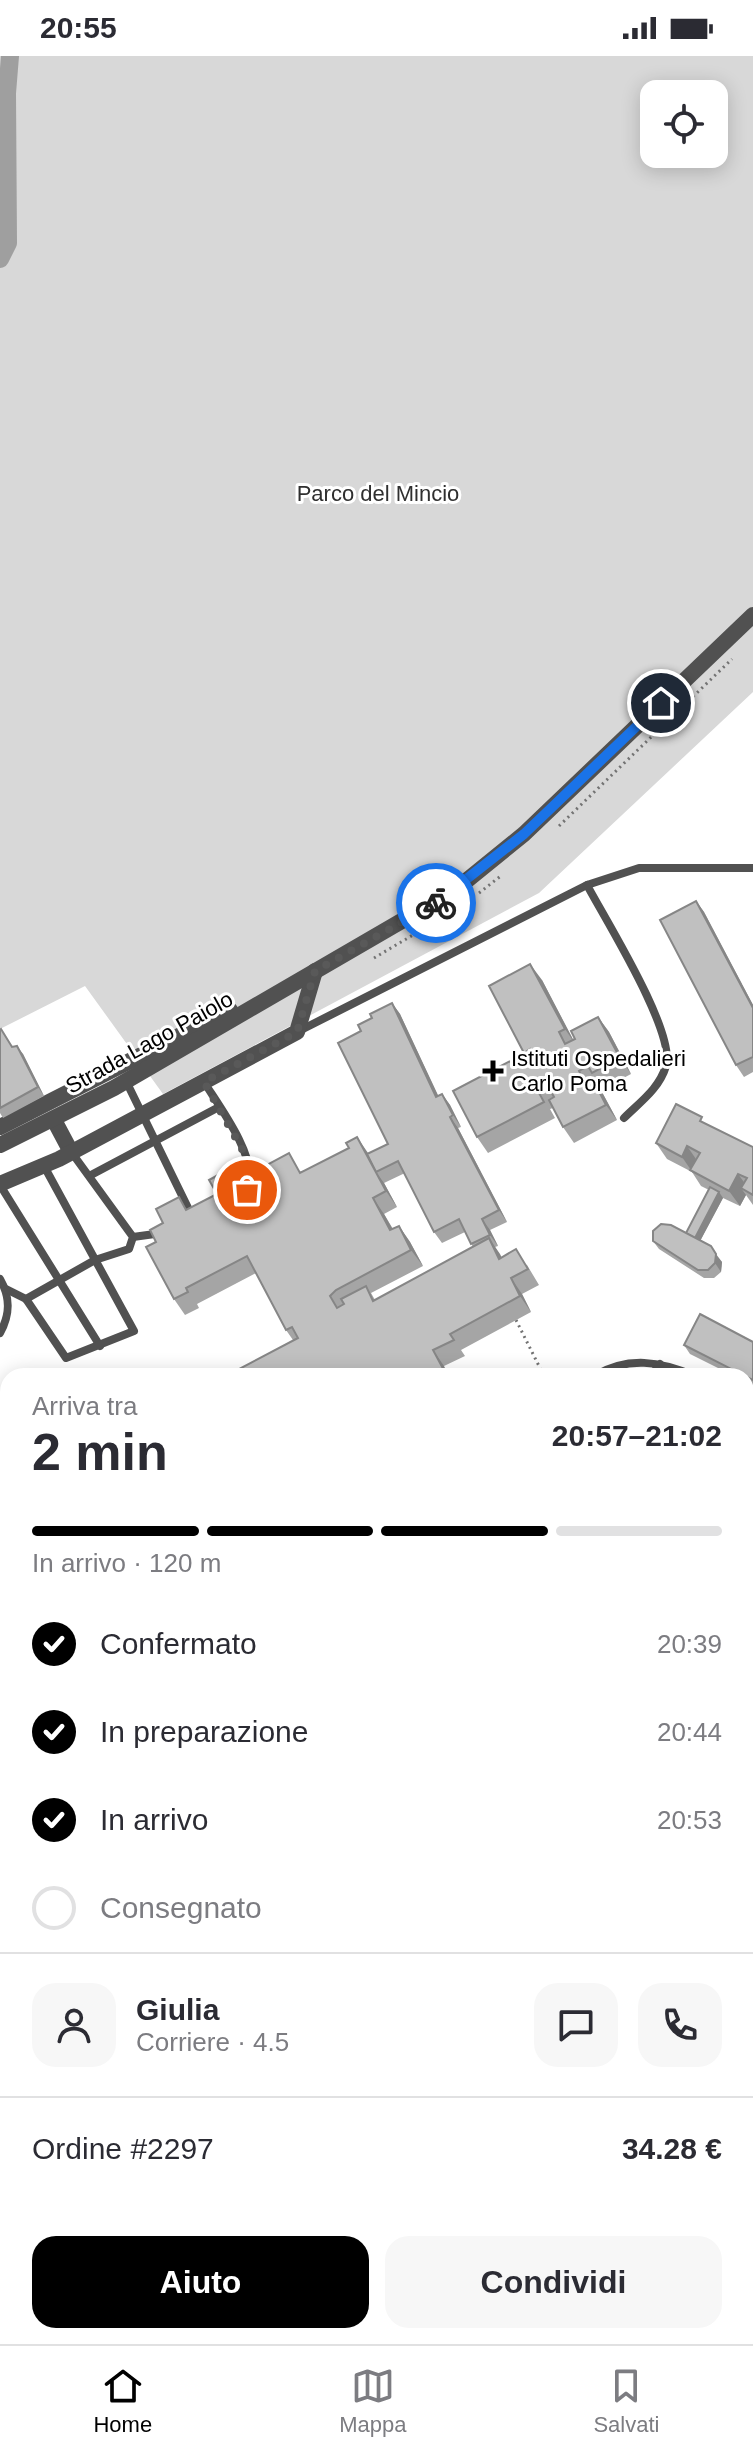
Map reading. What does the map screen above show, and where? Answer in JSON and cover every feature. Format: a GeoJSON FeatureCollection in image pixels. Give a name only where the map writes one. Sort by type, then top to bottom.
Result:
{"type":"FeatureCollection","features":[{"type":"Feature","properties":{"kind":"street","name":"Strada Lago Paiolo"},"geometry":{"type":"LineString","coordinates":[[0,1145],[54,1120],[124,1073],[301,975],[315,971],[425,911],[524,834],[753,615]]}},
{"type":"Feature","properties":{"kind":"street"},"geometry":{"type":"LineString","coordinates":[[0,1184],[71,1152],[297,1032],[315,971]]}},
{"type":"Feature","properties":{"kind":"street","name":"Strada Lago Paiolo"},"geometry":{"type":"LineString","coordinates":[[0,1127],[124,1073]]}},
{"type":"Feature","properties":{"kind":"street"},"geometry":{"type":"LineString","coordinates":[[54,1120],[71,1152]]}},
{"type":"Feature","properties":{"kind":"lane"},"geometry":{"type":"LineString","coordinates":[[297,1032],[587,885],[639,868],[753,868]]}},
{"type":"Feature","properties":{"kind":"lane"},"geometry":{"type":"LineString","coordinates":[[587,885],[643,986],[667,1048],[667,1062],[659,1085],[624,1118]]}},
{"type":"Feature","properties":{"kind":"lane"},"geometry":{"type":"LineString","coordinates":[[124,1073],[194,1220],[205,1213]]}},
{"type":"Feature","properties":{"kind":"lane"},"geometry":{"type":"LineString","coordinates":[[204,1082],[251,1171],[247,1190]]}},
{"type":"Feature","properties":{"kind":"lane"},"geometry":{"type":"LineString","coordinates":[[91,1175],[219,1107]]}},
{"type":"Feature","properties":{"kind":"lane"},"geometry":{"type":"LineString","coordinates":[[71,1152],[91,1175],[133,1237]]}},
{"type":"Feature","properties":{"kind":"lane"},"geometry":{"type":"LineString","coordinates":[[6,1289],[26,1299],[66,1358],[134,1331],[44,1165]]}},
{"type":"Feature","properties":{"kind":"lane"},"geometry":{"type":"LineString","coordinates":[[0,1184],[100,1346]]}},
{"type":"Feature","properties":{"kind":"lane"},"geometry":{"type":"LineString","coordinates":[[133,1237],[171,1232]]}},
{"type":"Feature","properties":{"kind":"lane"},"geometry":{"type":"LineString","coordinates":[[26,1299],[95,1260],[129,1249],[133,1237]]}},
{"type":"Feature","properties":{"kind":"lane"},"geometry":{"type":"LineString","coordinates":[[0,1279],[6,1289],[7,1317],[0,1333]]}},
{"type":"Feature","properties":{"kind":"lane"},"geometry":{"type":"LineString","coordinates":[[608,1368],[636,1361],[672,1368]]}},
{"type":"Feature","properties":{"kind":"lane"},"geometry":{"type":"LineString","coordinates":[[657,1368],[660,1364]]}},
{"type":"Feature","properties":{"kind":"path"},"geometry":{"type":"LineString","coordinates":[[516,1320],[540,1368]]}},
{"type":"Feature","properties":{"kind":"green space","name":"Parco del Mincio"},"geometry":{"type":"Polygon","coordinates":[[[0,56],[753,56],[753,692],[539,893],[163,1094],[85,986],[0,1029],[0,56]]]}},
{"type":"Feature","properties":{"kind":"building"},"geometry":{"type":"Polygon","coordinates":[[[696,901],[753,1008],[753,1057],[736,1065],[660,920],[696,901]]]}},
{"type":"Feature","properties":{"kind":"building"},"geometry":{"type":"Polygon","coordinates":[[[530,964],[565,1029],[559,1032],[565,1044],[575,1039],[571,1031],[598,1017],[620,1058],[592,1073],[588,1066],[579,1071],[585,1082],[592,1078],[606,1105],[563,1127],[549,1100],[554,1097],[549,1088],[539,1093],[544,1102],[477,1137],[453,1091],[520,1056],[526,1066],[535,1060],[530,1049],[524,1053],[489,986],[530,964]]]}},
{"type":"Feature","properties":{"kind":"building"},"geometry":{"type":"Polygon","coordinates":[[[392,1003],[436,1097],[442,1094],[453,1115],[450,1117],[499,1210],[482,1219],[490,1235],[471,1244],[459,1219],[434,1232],[398,1161],[376,1172],[367,1154],[388,1144],[338,1043],[361,1031],[358,1025],[372,1018],[370,1014],[392,1003]]]}},
{"type":"Feature","properties":{"kind":"building"},"geometry":{"type":"Polygon","coordinates":[[[0,1030],[12,1047],[17,1046],[38,1087],[0,1108],[0,1030]]]}},
{"type":"Feature","properties":{"kind":"building"},"geometry":{"type":"Polygon","coordinates":[[[676,1104],[702,1117],[700,1121],[753,1147],[753,1195],[741,1188],[747,1178],[738,1174],[729,1191],[690,1170],[700,1153],[687,1146],[682,1157],[656,1143],[676,1104]]]}},
{"type":"Feature","properties":{"kind":"building"},"geometry":{"type":"Polygon","coordinates":[[[357,1137],[386,1191],[373,1198],[390,1230],[399,1226],[411,1250],[336,1290],[330,1296],[337,1308],[344,1304],[341,1299],[366,1286],[373,1301],[489,1238],[499,1259],[516,1249],[528,1269],[511,1278],[520,1296],[450,1334],[454,1340],[433,1350],[443,1368],[241,1368],[298,1338],[292,1327],[286,1330],[247,1256],[186,1288],[188,1292],[174,1299],[146,1247],[156,1242],[150,1230],[163,1223],[156,1209],[179,1197],[186,1210],[217,1194],[209,1180],[233,1167],[239,1180],[289,1153],[300,1173],[349,1148],[346,1143],[357,1137]]]}},
{"type":"Feature","properties":{"kind":"building"},"geometry":{"type":"Polygon","coordinates":[[[710,1187],[719,1192],[695,1238],[686,1233],[710,1187]]]}},
{"type":"Feature","properties":{"kind":"building"},"geometry":{"type":"Polygon","coordinates":[[[661,1224],[671,1225],[711,1246],[716,1254],[715,1263],[708,1270],[698,1270],[653,1241],[653,1231],[661,1224]]]}},
{"type":"Feature","properties":{"kind":"building"},"geometry":{"type":"Polygon","coordinates":[[[700,1314],[753,1342],[753,1368],[729,1368],[684,1345],[700,1314]]]}},
{"type":"Feature","properties":{"kind":"waterway"},"geometry":{"type":"LineString","coordinates":[[0,259],[8,243],[7,93],[10,56]]}},
{"type":"Feature","properties":{"kind":"way so far"},"geometry":{"type":"LineString","coordinates":[[247,1190],[251,1171],[246,1156],[204,1082],[297,1032],[315,971],[436,903]]}},
{"type":"Feature","properties":{"kind":"place","name":"Istituti Ospedalieri Carlo Poma"},"geometry":{"type":"Point","coordinates":[493,1071]}},
{"type":"Feature","properties":{"kind":"route"},"geometry":{"type":"LineString","coordinates":[[436,903],[524,834],[661,703]]}}]}
